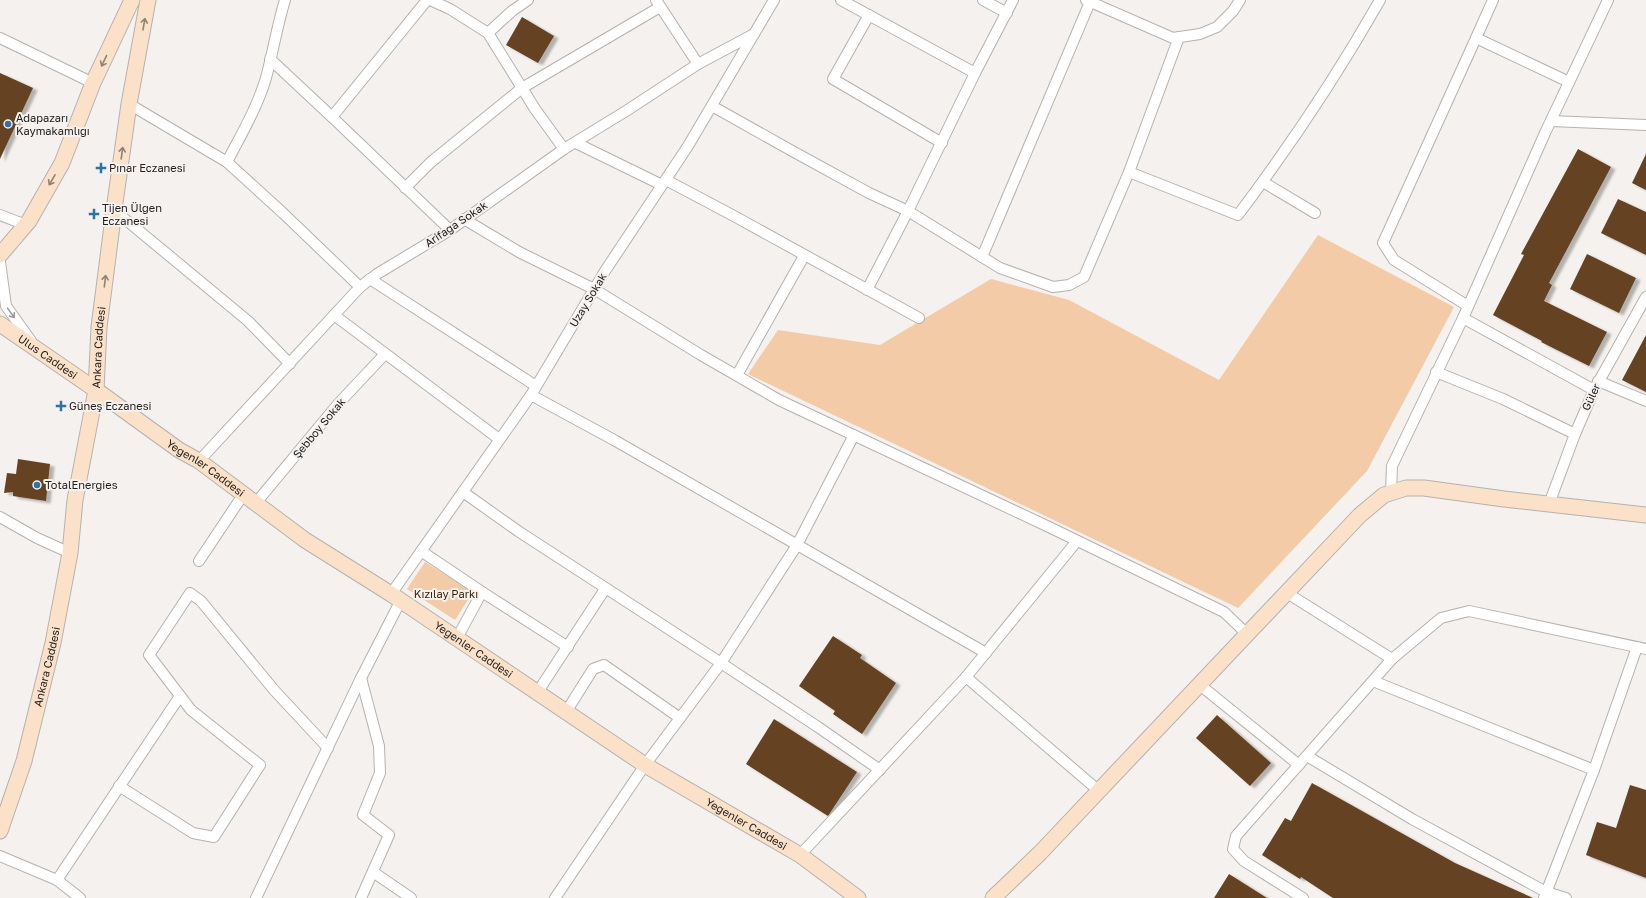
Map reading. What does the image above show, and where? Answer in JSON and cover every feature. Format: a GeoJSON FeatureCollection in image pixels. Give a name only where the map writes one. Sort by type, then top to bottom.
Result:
{"type":"FeatureCollection","features":[{"type":"Feature","properties":{"kind":"street"},"geometry":{"type":"LineString","coordinates":[[0,255],[26,225],[62,163],[93,83],[132,0]]}},
{"type":"Feature","properties":{"kind":"street","name":"Ankara Caddesi"},"geometry":{"type":"LineString","coordinates":[[0,832],[24,761],[53,643],[70,553],[75,500],[96,390],[99,327],[114,210],[129,104],[148,0]]}},
{"type":"Feature","properties":{"kind":"street"},"geometry":{"type":"LineString","coordinates":[[227,162],[250,119],[266,78],[285,0]]}},
{"type":"Feature","properties":{"kind":"street"},"geometry":{"type":"LineString","coordinates":[[488,33],[512,11],[528,0]]}},
{"type":"Feature","properties":{"kind":"street","name":"Uzay Sokak"},"geometry":{"type":"LineString","coordinates":[[256,898],[361,678],[396,597],[421,551],[531,395],[594,289],[688,146],[774,0]]}},
{"type":"Feature","properties":{"kind":"street"},"geometry":{"type":"LineString","coordinates":[[841,0],[975,73]]}},
{"type":"Feature","properties":{"kind":"street"},"geometry":{"type":"LineString","coordinates":[[983,0],[1007,13]]}},
{"type":"Feature","properties":{"kind":"street"},"geometry":{"type":"LineString","coordinates":[[867,290],[908,212],[975,73],[1013,0]]}},
{"type":"Feature","properties":{"kind":"street"},"geometry":{"type":"LineString","coordinates":[[982,257],[1088,1],[1103,3],[1173,38],[1200,34],[1217,27],[1233,11],[1240,0]]}},
{"type":"Feature","properties":{"kind":"street"},"geometry":{"type":"LineString","coordinates":[[1129,172],[1238,215],[1277,163],[1360,35],[1380,0]]}},
{"type":"Feature","properties":{"kind":"street"},"geometry":{"type":"LineString","coordinates":[[1468,306],[1394,260],[1383,243],[1493,0]]}},
{"type":"Feature","properties":{"kind":"street"},"geometry":{"type":"LineString","coordinates":[[1391,493],[1392,466],[1463,318],[1551,121],[1608,0]]}},
{"type":"Feature","properties":{"kind":"street"},"geometry":{"type":"LineString","coordinates":[[332,117],[432,1],[450,9],[488,33],[535,109],[564,149]]}},
{"type":"Feature","properties":{"kind":"street"},"geometry":{"type":"LineString","coordinates":[[405,188],[431,162],[522,88],[658,3],[698,64]]}},
{"type":"Feature","properties":{"kind":"street"},"geometry":{"type":"LineString","coordinates":[[869,15],[834,79],[942,143]]}},
{"type":"Feature","properties":{"kind":"street","name":"Arifağa Sokak"},"geometry":{"type":"LineString","coordinates":[[199,461],[360,287],[370,279],[450,230],[564,149],[576,143],[698,64],[754,34]]}},
{"type":"Feature","properties":{"kind":"street"},"geometry":{"type":"LineString","coordinates":[[712,106],[794,152],[908,212],[1000,268],[1053,287],[1069,285],[1084,277],[1129,172],[1179,37]]}},
{"type":"Feature","properties":{"kind":"street"},"geometry":{"type":"LineString","coordinates":[[0,38],[93,83]]}},
{"type":"Feature","properties":{"kind":"street"},"geometry":{"type":"LineString","coordinates":[[1476,38],[1569,82]]}},
{"type":"Feature","properties":{"kind":"street"},"geometry":{"type":"LineString","coordinates":[[270,60],[450,230]]}},
{"type":"Feature","properties":{"kind":"street"},"geometry":{"type":"LineString","coordinates":[[129,104],[227,162],[360,287]]}},
{"type":"Feature","properties":{"kind":"street"},"geometry":{"type":"LineString","coordinates":[[1551,121],[1646,125]]}},
{"type":"Feature","properties":{"kind":"street"},"geometry":{"type":"LineString","coordinates":[[576,143],[664,182],[734,216],[804,256],[919,318]]}},
{"type":"Feature","properties":{"kind":"street"},"geometry":{"type":"LineString","coordinates":[[1263,182],[1315,213]]}},
{"type":"Feature","properties":{"kind":"street"},"geometry":{"type":"LineString","coordinates":[[114,210],[248,321],[290,364]]}},
{"type":"Feature","properties":{"kind":"street"},"geometry":{"type":"LineString","coordinates":[[0,215],[26,225]]}},
{"type":"Feature","properties":{"kind":"street"},"geometry":{"type":"LineString","coordinates":[[464,219],[520,252],[594,289],[779,400],[1224,612],[1247,634]]}},
{"type":"Feature","properties":{"kind":"street"},"geometry":{"type":"LineString","coordinates":[[737,375],[804,256]]}},
{"type":"Feature","properties":{"kind":"street"},"geometry":{"type":"LineString","coordinates":[[0,262],[6,306],[36,348]]}},
{"type":"Feature","properties":{"kind":"street"},"geometry":{"type":"LineString","coordinates":[[370,279],[536,386]]}},
{"type":"Feature","properties":{"kind":"street","name":"Güler"},"geometry":{"type":"LineString","coordinates":[[1549,504],[1575,434],[1596,386],[1646,297]]}},
{"type":"Feature","properties":{"kind":"street"},"geometry":{"type":"LineString","coordinates":[[334,315],[499,439]]}},
{"type":"Feature","properties":{"kind":"street"},"geometry":{"type":"LineString","coordinates":[[1463,318],[1596,386],[1646,401]]}},
{"type":"Feature","properties":{"kind":"street","name":"Ulus Caddesi"},"geometry":{"type":"LineString","coordinates":[[0,324],[96,390]]}},
{"type":"Feature","properties":{"kind":"street","name":"Şebboy Sokak"},"geometry":{"type":"LineString","coordinates":[[254,504],[338,404],[385,354]]}},
{"type":"Feature","properties":{"kind":"street"},"geometry":{"type":"LineString","coordinates":[[1436,372],[1503,399],[1575,434]]}},
{"type":"Feature","properties":{"kind":"street","name":"Yeğenler Caddesi"},"geometry":{"type":"LineString","coordinates":[[96,390],[179,450],[199,461],[254,504],[305,540],[396,597],[538,694],[646,765],[800,855],[858,898]]}},
{"type":"Feature","properties":{"kind":"street"},"geometry":{"type":"LineString","coordinates":[[531,395],[614,440],[986,653]]}},
{"type":"Feature","properties":{"kind":"street"},"geometry":{"type":"LineString","coordinates":[[555,898],[646,765],[721,663],[797,545],[854,435]]}},
{"type":"Feature","properties":{"kind":"street"},"geometry":{"type":"LineString","coordinates":[[993,898],[1040,853],[1360,515],[1384,495],[1406,488],[1424,488],[1646,515]]}},
{"type":"Feature","properties":{"kind":"street"},"geometry":{"type":"LineString","coordinates":[[463,492],[518,531],[818,727],[880,770]]}},
{"type":"Feature","properties":{"kind":"street"},"geometry":{"type":"LineString","coordinates":[[199,561],[242,495]]}},
{"type":"Feature","properties":{"kind":"street"},"geometry":{"type":"LineString","coordinates":[[0,516],[37,538],[70,553]]}},
{"type":"Feature","properties":{"kind":"street"},"geometry":{"type":"LineString","coordinates":[[800,855],[966,677],[1077,541]]}},
{"type":"Feature","properties":{"kind":"street"},"geometry":{"type":"LineString","coordinates":[[421,551],[568,647]]}},
{"type":"Feature","properties":{"kind":"street"},"geometry":{"type":"LineString","coordinates":[[538,694],[605,588]]}},
{"type":"Feature","properties":{"kind":"street"},"geometry":{"type":"LineString","coordinates":[[457,638],[482,592]]}},
{"type":"Feature","properties":{"kind":"street"},"geometry":{"type":"LineString","coordinates":[[1287,592],[1392,659]]}},
{"type":"Feature","properties":{"kind":"street"},"geometry":{"type":"LineString","coordinates":[[119,786],[193,833],[214,837],[260,765],[191,710],[149,655],[190,593],[201,601],[274,690],[328,748]]}},
{"type":"Feature","properties":{"kind":"street"},"geometry":{"type":"LineString","coordinates":[[1303,898],[1244,861],[1233,849],[1236,836],[1392,659],[1441,618],[1469,611],[1642,648],[1545,895]]}},
{"type":"Feature","properties":{"kind":"street"},"geometry":{"type":"LineString","coordinates":[[566,712],[593,669],[604,665],[680,718]]}},
{"type":"Feature","properties":{"kind":"street"},"geometry":{"type":"LineString","coordinates":[[966,677],[1099,791]]}},
{"type":"Feature","properties":{"kind":"street"},"geometry":{"type":"LineString","coordinates":[[361,678],[379,746],[380,773],[362,815],[389,835],[361,898]]}},
{"type":"Feature","properties":{"kind":"street"},"geometry":{"type":"LineString","coordinates":[[1372,681],[1594,770]]}},
{"type":"Feature","properties":{"kind":"street"},"geometry":{"type":"LineString","coordinates":[[1200,685],[1299,765]]}},
{"type":"Feature","properties":{"kind":"street"},"geometry":{"type":"LineString","coordinates":[[57,880],[180,696]]}},
{"type":"Feature","properties":{"kind":"street"},"geometry":{"type":"LineString","coordinates":[[1307,756],[1545,895],[1566,898]]}},
{"type":"Feature","properties":{"kind":"street"},"geometry":{"type":"LineString","coordinates":[[0,856],[57,880],[80,898]]}},
{"type":"Feature","properties":{"kind":"street"},"geometry":{"type":"LineString","coordinates":[[373,872],[411,898]]}},
{"type":"Feature","properties":{"kind":"green space"},"geometry":{"type":"Polygon","coordinates":[[[1318,235],[1454,307],[1367,471],[1238,608],[748,374],[778,330],[880,345],[991,279],[1069,300],[1219,380],[1318,235]]]}},
{"type":"Feature","properties":{"kind":"green space","name":"Kızılay Parkı"},"geometry":{"type":"Polygon","coordinates":[[[425,562],[473,592],[455,620],[407,589],[425,562]]]}},
{"type":"Feature","properties":{"kind":"building"},"geometry":{"type":"Polygon","coordinates":[[[522,17],[554,36],[538,63],[506,45],[522,17]]]}},
{"type":"Feature","properties":{"kind":"building","name":"Adapazarı Kaymakamlığı"},"geometry":{"type":"Polygon","coordinates":[[[0,73],[33,88],[0,159],[0,73]]]}},
{"type":"Feature","properties":{"kind":"building"},"geometry":{"type":"Polygon","coordinates":[[[1578,149],[1611,167],[1549,283],[1552,285],[1544,301],[1607,332],[1589,366],[1541,342],[1542,341],[1493,315],[1524,255],[1521,254],[1578,149]]]}},
{"type":"Feature","properties":{"kind":"building"},"geometry":{"type":"Polygon","coordinates":[[[1646,154],[1646,190],[1632,183],[1646,154]]]}},
{"type":"Feature","properties":{"kind":"building"},"geometry":{"type":"Polygon","coordinates":[[[1618,199],[1646,212],[1646,255],[1601,233],[1618,199]]]}},
{"type":"Feature","properties":{"kind":"building"},"geometry":{"type":"Polygon","coordinates":[[[1587,254],[1636,278],[1619,313],[1570,289],[1587,254]]]}},
{"type":"Feature","properties":{"kind":"building"},"geometry":{"type":"Polygon","coordinates":[[[1646,335],[1646,392],[1622,380],[1646,335]]]}},
{"type":"Feature","properties":{"kind":"building"},"geometry":{"type":"Polygon","coordinates":[[[18,459],[50,464],[46,501],[13,496],[13,492],[4,493],[7,473],[16,474],[18,459]]]}},
{"type":"Feature","properties":{"kind":"building"},"geometry":{"type":"Polygon","coordinates":[[[833,636],[862,655],[860,658],[896,683],[862,734],[833,714],[835,711],[799,686],[833,636]]]}},
{"type":"Feature","properties":{"kind":"building"},"geometry":{"type":"Polygon","coordinates":[[[1217,715],[1271,763],[1250,786],[1196,738],[1217,715]]]}},
{"type":"Feature","properties":{"kind":"building"},"geometry":{"type":"Polygon","coordinates":[[[774,719],[857,772],[828,816],[746,764],[774,719]]]}},
{"type":"Feature","properties":{"kind":"building"},"geometry":{"type":"Polygon","coordinates":[[[1312,783],[1455,863],[1533,898],[1333,898],[1301,877],[1300,879],[1262,855],[1285,818],[1291,821],[1312,783]]]}},
{"type":"Feature","properties":{"kind":"building"},"geometry":{"type":"Polygon","coordinates":[[[1630,785],[1646,790],[1646,878],[1586,855],[1597,822],[1616,828],[1630,785]]]}},
{"type":"Feature","properties":{"kind":"building"},"geometry":{"type":"Polygon","coordinates":[[[1229,874],[1267,898],[1214,898],[1229,874]]]}},
{"type":"Feature","properties":{"kind":"place","name":"Adapazarı Kaymakamlığı"},"geometry":{"type":"Point","coordinates":[8,124]}},
{"type":"Feature","properties":{"kind":"place","name":"Pınar Eczanesi"},"geometry":{"type":"Point","coordinates":[101,168]}},
{"type":"Feature","properties":{"kind":"place","name":"Tijen Ülgen Eczanesi"},"geometry":{"type":"Point","coordinates":[94,214]}},
{"type":"Feature","properties":{"kind":"place","name":"Güneş Eczanesi"},"geometry":{"type":"Point","coordinates":[61,406]}},
{"type":"Feature","properties":{"kind":"place","name":"TotalEnergies"},"geometry":{"type":"Point","coordinates":[37,485]}}]}
